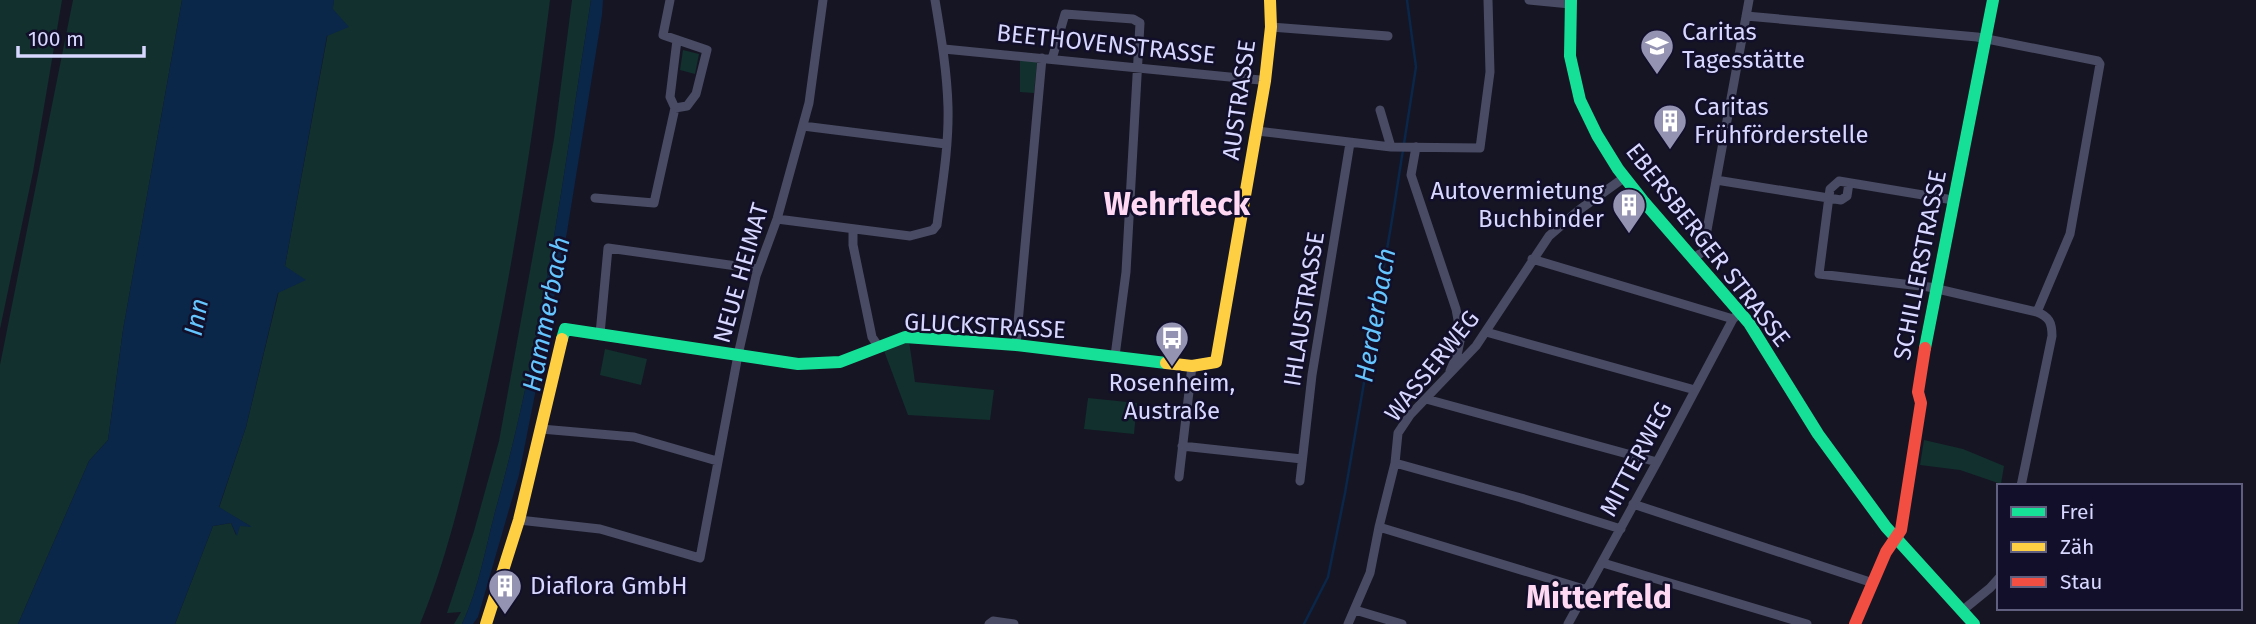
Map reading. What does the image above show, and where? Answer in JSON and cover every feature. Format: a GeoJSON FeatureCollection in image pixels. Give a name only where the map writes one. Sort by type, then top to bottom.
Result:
{"type":"FeatureCollection","features":[{"type":"Feature","properties":{"kind":"street"},"geometry":{"type":"LineString","coordinates":[[670,0],[663,35],[707,50],[696,94],[687,106],[676,108]]}},
{"type":"Feature","properties":{"kind":"street","name":"NEUE HEIMAT"},"geometry":{"type":"LineString","coordinates":[[519,520],[600,529],[700,558],[738,355],[758,269],[777,219],[809,103],[823,0]]}},
{"type":"Feature","properties":{"kind":"street"},"geometry":{"type":"LineString","coordinates":[[777,219],[910,236],[933,230],[937,225],[948,108],[936,0]]}},
{"type":"Feature","properties":{"kind":"street","name":"AUSTRASSE"},"geometry":{"type":"LineString","coordinates":[[1192,366],[1216,362],[1258,131],[1271,27],[1270,0]]}},
{"type":"Feature","properties":{"kind":"street"},"geometry":{"type":"LineString","coordinates":[[1258,131],[1392,147],[1480,148],[1490,72],[1488,0]]}},
{"type":"Feature","properties":{"kind":"street"},"geometry":{"type":"LineString","coordinates":[[1529,0],[1571,2]]}},
{"type":"Feature","properties":{"kind":"street"},"geometry":{"type":"LineString","coordinates":[[1693,258],[1703,252],[1749,0]]}},
{"type":"Feature","properties":{"kind":"street","name":"SCHILLERSTRASSE"},"geometry":{"type":"LineString","coordinates":[[1855,624],[1895,537],[1902,530],[1921,403],[1919,392],[1922,364],[1993,0]]}},
{"type":"Feature","properties":{"kind":"street","name":"EBERSBERGER STRASSE"},"geometry":{"type":"LineString","coordinates":[[1571,2],[1571,66],[1582,102],[1598,137],[1625,177],[1693,258],[1736,316],[1748,323],[1827,446],[1895,537],[1974,624]]}},
{"type":"Feature","properties":{"kind":"street"},"geometry":{"type":"LineString","coordinates":[[1052,59],[1065,14],[1133,19],[1140,23],[1126,272],[1115,356]]}},
{"type":"Feature","properties":{"kind":"street"},"geometry":{"type":"LineString","coordinates":[[1746,16],[1986,38],[2094,59],[2100,64],[2070,234],[2037,312]]}},
{"type":"Feature","properties":{"kind":"street"},"geometry":{"type":"LineString","coordinates":[[1271,27],[1388,36]]}},
{"type":"Feature","properties":{"kind":"street"},"geometry":{"type":"LineString","coordinates":[[594,198],[654,203],[676,108],[670,97],[677,40]]}},
{"type":"Feature","properties":{"kind":"street","name":"BEETHOVENSTRASSE"},"geometry":{"type":"LineString","coordinates":[[943,49],[1263,81]]}},
{"type":"Feature","properties":{"kind":"street"},"geometry":{"type":"LineString","coordinates":[[1016,345],[1042,58]]}},
{"type":"Feature","properties":{"kind":"street"},"geometry":{"type":"LineString","coordinates":[[1380,110],[1392,147]]}},
{"type":"Feature","properties":{"kind":"street"},"geometry":{"type":"LineString","coordinates":[[803,126],[946,144]]}},
{"type":"Feature","properties":{"kind":"street","name":"IHLAUSTRASSE"},"geometry":{"type":"LineString","coordinates":[[1300,481],[1312,375],[1350,143]]}},
{"type":"Feature","properties":{"kind":"street"},"geometry":{"type":"LineString","coordinates":[[1415,147],[1411,175],[1456,309],[1461,336],[1457,355],[1446,379]]}},
{"type":"Feature","properties":{"kind":"street","name":"WASSERWEG"},"geometry":{"type":"LineString","coordinates":[[1348,624],[1370,573],[1395,463],[1398,433],[1410,415],[1446,379],[1486,332],[1549,236],[1579,210],[1625,177]]}},
{"type":"Feature","properties":{"kind":"street"},"geometry":{"type":"LineString","coordinates":[[1716,180],[1829,199]]}},
{"type":"Feature","properties":{"kind":"street"},"geometry":{"type":"LineString","coordinates":[[1953,200],[1839,181],[1830,189],[1819,274],[1938,289],[2047,316],[2052,325],[2052,336],[2021,484]]}},
{"type":"Feature","properties":{"kind":"street"},"geometry":{"type":"LineString","coordinates":[[853,230],[853,245],[872,337],[878,346]]}},
{"type":"Feature","properties":{"kind":"street"},"geometry":{"type":"LineString","coordinates":[[600,334],[608,248],[758,269]]}},
{"type":"Feature","properties":{"kind":"street"},"geometry":{"type":"LineString","coordinates":[[1532,259],[1736,316]]}},
{"type":"Feature","properties":{"kind":"street","name":"MITTERWEG"},"geometry":{"type":"LineString","coordinates":[[1568,624],[1736,316]]}},
{"type":"Feature","properties":{"kind":"street","name":"GLUCKSTRASSE"},"geometry":{"type":"LineString","coordinates":[[541,429],[565,329],[798,364],[839,362],[905,337],[1016,345],[1192,366]]}},
{"type":"Feature","properties":{"kind":"street"},"geometry":{"type":"LineString","coordinates":[[1486,332],[1695,390]]}},
{"type":"Feature","properties":{"kind":"street"},"geometry":{"type":"LineString","coordinates":[[1179,477],[1192,366]]}},
{"type":"Feature","properties":{"kind":"street"},"geometry":{"type":"LineString","coordinates":[[1426,399],[1657,462]]}},
{"type":"Feature","properties":{"kind":"street"},"geometry":{"type":"LineString","coordinates":[[486,624],[519,520],[541,429],[634,437],[718,461]]}},
{"type":"Feature","properties":{"kind":"street"},"geometry":{"type":"LineString","coordinates":[[1182,446],[1302,460]]}},
{"type":"Feature","properties":{"kind":"street"},"geometry":{"type":"LineString","coordinates":[[1395,463],[1621,529]]}},
{"type":"Feature","properties":{"kind":"street"},"geometry":{"type":"LineString","coordinates":[[1633,504],[1873,583]]}},
{"type":"Feature","properties":{"kind":"street"},"geometry":{"type":"LineString","coordinates":[[1379,527],[1587,590]]}},
{"type":"Feature","properties":{"kind":"street"},"geometry":{"type":"LineString","coordinates":[[1602,563],[1807,624]]}},
{"type":"Feature","properties":{"kind":"street"},"geometry":{"type":"LineString","coordinates":[[1963,610],[1997,580]]}},
{"type":"Feature","properties":{"kind":"street"},"geometry":{"type":"LineString","coordinates":[[1355,610],[1402,624]]}},
{"type":"Feature","properties":{"kind":"street"},"geometry":{"type":"LineString","coordinates":[[989,624],[993,621],[1014,624]]}},
{"type":"Feature","properties":{"kind":"green space"},"geometry":{"type":"Polygon","coordinates":[[[0,0],[62,0],[33,172],[0,329],[0,0]]]}},
{"type":"Feature","properties":{"kind":"green space"},"geometry":{"type":"Polygon","coordinates":[[[73,0],[182,0],[123,330],[108,440],[89,461],[18,624],[0,624],[0,365],[73,0]]]}},
{"type":"Feature","properties":{"kind":"green space"},"geometry":{"type":"Polygon","coordinates":[[[334,0],[550,0],[510,270],[489,377],[459,504],[438,576],[420,624],[175,624],[213,526],[231,523],[236,535],[239,525],[250,526],[219,508],[246,427],[285,266],[334,0]]]}},
{"type":"Feature","properties":{"kind":"green space"},"geometry":{"type":"Polygon","coordinates":[[[572,0],[591,0],[539,322],[512,449],[477,583],[462,624],[454,624],[461,612],[447,613],[474,531],[499,441],[554,139],[572,0]]]}},
{"type":"Feature","properties":{"kind":"green space"},"geometry":{"type":"Polygon","coordinates":[[[683,50],[699,54],[695,74],[680,70],[683,50]]]}},
{"type":"Feature","properties":{"kind":"green space"},"geometry":{"type":"Polygon","coordinates":[[[1020,58],[1037,62],[1034,93],[1020,92],[1020,58]]]}},
{"type":"Feature","properties":{"kind":"green space"},"geometry":{"type":"Polygon","coordinates":[[[909,341],[915,382],[994,390],[990,420],[908,415],[883,348],[909,341]]]}},
{"type":"Feature","properties":{"kind":"green space"},"geometry":{"type":"Polygon","coordinates":[[[605,349],[647,359],[641,385],[600,375],[605,349]]]}},
{"type":"Feature","properties":{"kind":"green space"},"geometry":{"type":"Polygon","coordinates":[[[1088,398],[1137,403],[1134,434],[1084,429],[1088,398]]]}},
{"type":"Feature","properties":{"kind":"green space"},"geometry":{"type":"Polygon","coordinates":[[[1924,440],[1963,449],[2004,466],[2001,484],[1960,470],[1920,465],[1924,440]]]}},
{"type":"Feature","properties":{"kind":"water","name":"Inn"},"geometry":{"type":"Polygon","coordinates":[[[182,0],[334,0],[333,9],[349,27],[327,36],[285,266],[306,280],[278,293],[246,427],[219,507],[252,527],[240,526],[237,536],[231,523],[213,526],[175,624],[18,624],[89,461],[108,440],[123,330],[182,0]]]}},
{"type":"Feature","properties":{"kind":"water","name":"Hammerbach"},"geometry":{"type":"Polygon","coordinates":[[[591,0],[603,0],[602,15],[567,232],[519,475],[478,617],[473,624],[462,624],[481,569],[526,386],[551,258],[591,0]]]}},
{"type":"Feature","properties":{"kind":"waterway","name":"Herderbach"},"geometry":{"type":"LineString","coordinates":[[1304,624],[1328,577],[1392,220],[1416,67],[1407,0]]}},
{"type":"Feature","properties":{"kind":"traffic: fast"},"geometry":{"type":"LineString","coordinates":[[1571,0],[1570,56],[1580,100],[1618,169],[1749,323],[1818,434],[1886,527],[1974,624]]}},
{"type":"Feature","properties":{"kind":"traffic: fast"},"geometry":{"type":"LineString","coordinates":[[1925,348],[1993,0]]}},
{"type":"Feature","properties":{"kind":"traffic: fast"},"geometry":{"type":"LineString","coordinates":[[562,339],[565,329],[798,364],[840,362],[905,337],[1016,345],[1166,363]]}},
{"type":"Feature","properties":{"kind":"traffic: slow"},"geometry":{"type":"LineString","coordinates":[[1166,363],[1192,366],[1216,362],[1265,81],[1271,27],[1270,0]]}},
{"type":"Feature","properties":{"kind":"traffic: slow"},"geometry":{"type":"LineString","coordinates":[[486,624],[519,520],[562,339]]}},
{"type":"Feature","properties":{"kind":"traffic: jam"},"geometry":{"type":"LineString","coordinates":[[1855,624],[1886,552],[1901,530],[1921,403],[1918,392],[1925,348]]}},
{"type":"Feature","properties":{"kind":"place","name":"Caritas Tagesstätte"},"geometry":{"type":"Point","coordinates":[1657,76]}},
{"type":"Feature","properties":{"kind":"place","name":"Caritas Frühförderstelle"},"geometry":{"type":"Point","coordinates":[1670,151]}},
{"type":"Feature","properties":{"kind":"place","name":"Autovermietung Buchbinder"},"geometry":{"type":"Point","coordinates":[1629,235]}},
{"type":"Feature","properties":{"kind":"place","name":"Rosenheim, Austraße"},"geometry":{"type":"Point","coordinates":[1172,368]}},
{"type":"Feature","properties":{"kind":"place","name":"Diaflora GmbH"},"geometry":{"type":"Point","coordinates":[505,616]}},
{"type":"Feature","properties":{"kind":"district","name":"Wehrfleck"},"geometry":{"type":"Point","coordinates":[1177,204]}},
{"type":"Feature","properties":{"kind":"district","name":"Mitterfeld"},"geometry":{"type":"Point","coordinates":[1599,597]}}]}
